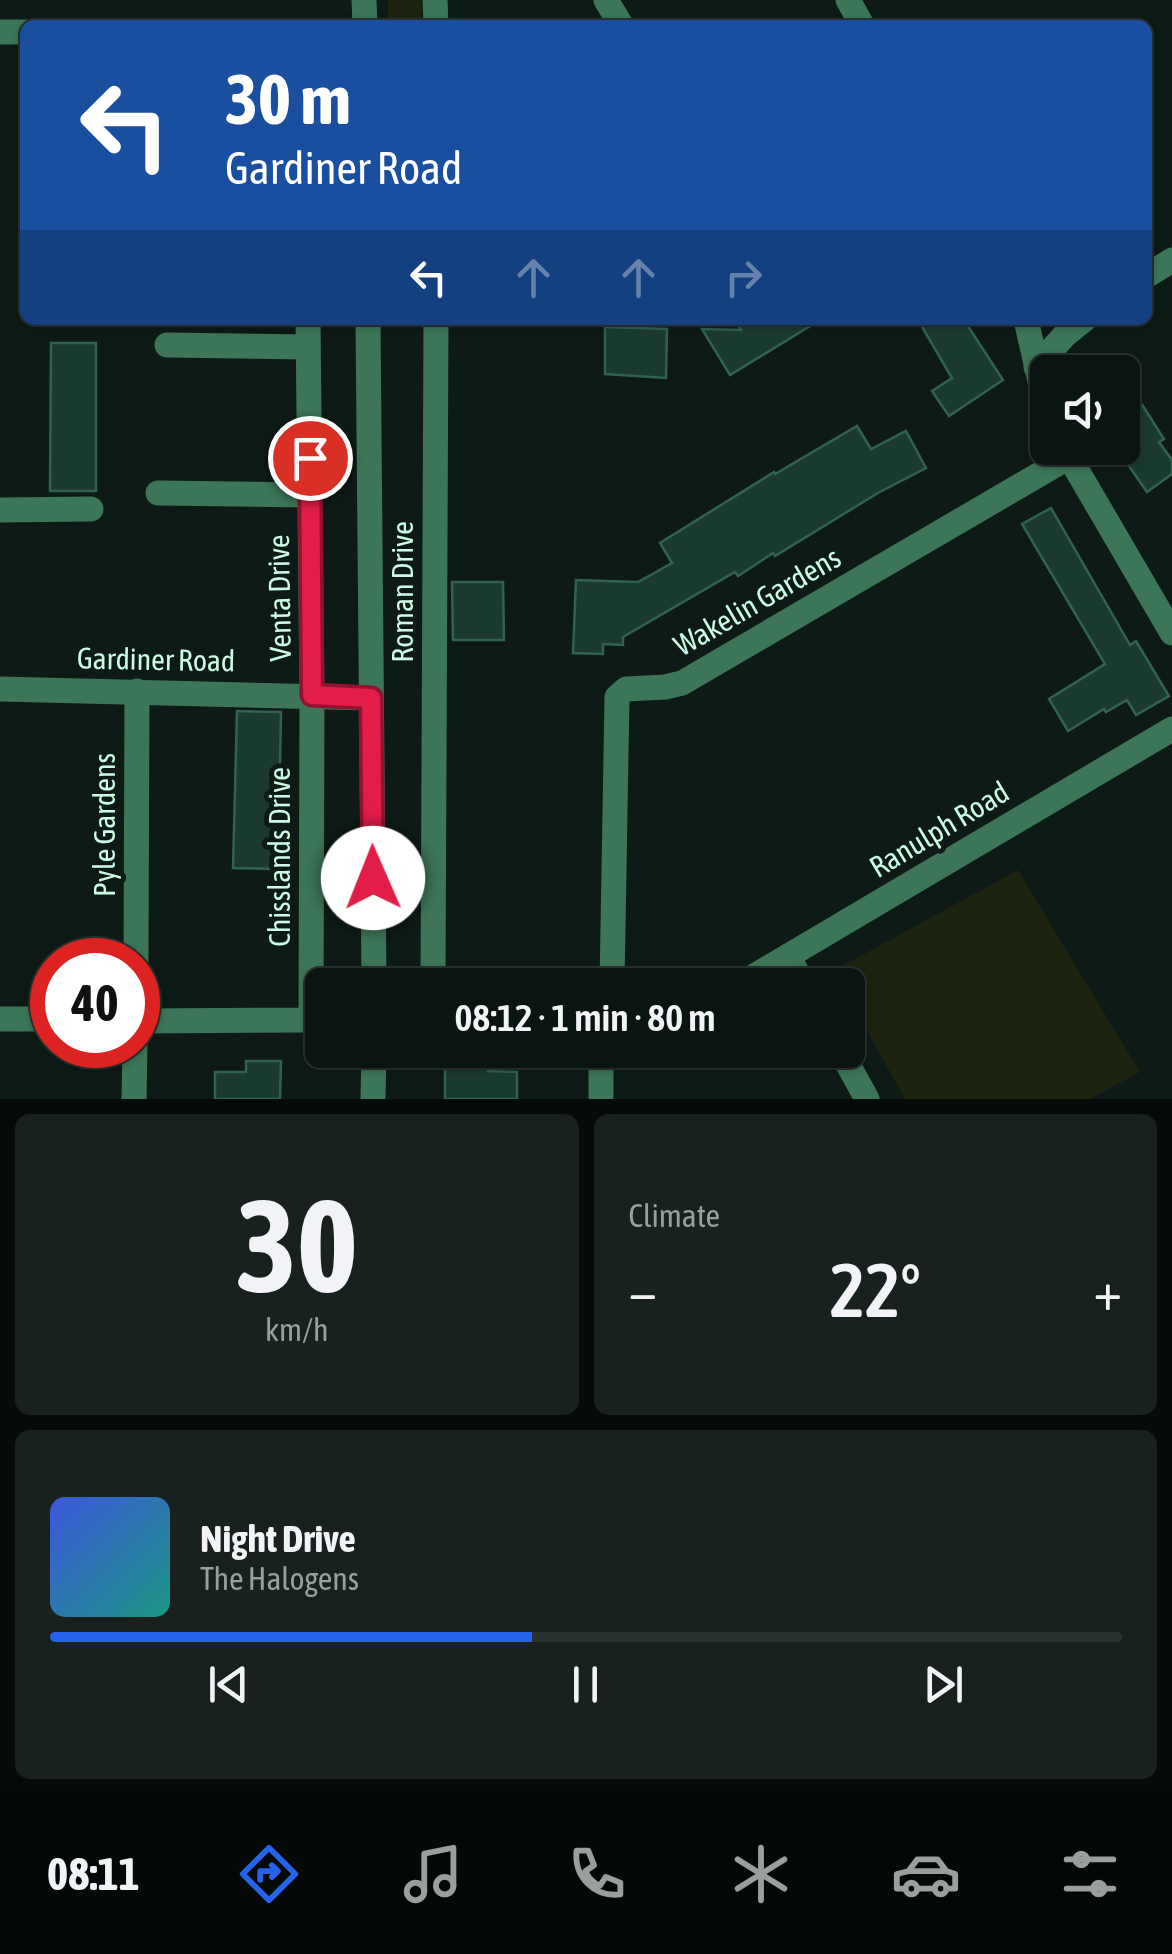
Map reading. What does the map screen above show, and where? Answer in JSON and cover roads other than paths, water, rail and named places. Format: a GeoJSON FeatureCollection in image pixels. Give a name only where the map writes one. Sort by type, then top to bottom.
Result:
{"type":"FeatureCollection","features":[{"type":"Feature","properties":{"kind":"street","name":"Venta Drive"},"geometry":{"type":"LineString","coordinates":[[308,325],[312,695]]}},
{"type":"Feature","properties":{"kind":"street"},"geometry":{"type":"LineString","coordinates":[[368,325],[374,968]]}},
{"type":"Feature","properties":{"kind":"street","name":"Roman Drive"},"geometry":{"type":"LineString","coordinates":[[433,968],[436,325]]}},
{"type":"Feature","properties":{"kind":"street"},"geometry":{"type":"LineString","coordinates":[[1027,325],[1033,355]]}},
{"type":"Feature","properties":{"kind":"street"},"geometry":{"type":"LineString","coordinates":[[1047,355],[1078,325]]}},
{"type":"Feature","properties":{"kind":"street"},"geometry":{"type":"LineString","coordinates":[[167,345],[308,346]]}},
{"type":"Feature","properties":{"kind":"street","name":"Wakelin Gardens"},"geometry":{"type":"LineString","coordinates":[[612,968],[617,697],[626,688],[665,687],[682,682],[1044,465]]}},
{"type":"Feature","properties":{"kind":"street"},"geometry":{"type":"LineString","coordinates":[[1074,465],[1172,633]]}},
{"type":"Feature","properties":{"kind":"street"},"geometry":{"type":"LineString","coordinates":[[158,494],[310,495]]}},
{"type":"Feature","properties":{"kind":"street"},"geometry":{"type":"LineString","coordinates":[[0,510],[91,510]]}},
{"type":"Feature","properties":{"kind":"street","name":"Gardiner Road"},"geometry":{"type":"LineString","coordinates":[[0,689],[371,698]]}},
{"type":"Feature","properties":{"kind":"street","name":"Pyle Gardens"},"geometry":{"type":"LineString","coordinates":[[136,938],[137,690]]}},
{"type":"Feature","properties":{"kind":"street","name":"Chisslands Drive"},"geometry":{"type":"LineString","coordinates":[[160,1020],[310,1020],[312,695]]}},
{"type":"Feature","properties":{"kind":"street","name":"Ranulph Road"},"geometry":{"type":"LineString","coordinates":[[768,968],[1172,729]]}},
{"type":"Feature","properties":{"kind":"street"},"geometry":{"type":"LineString","coordinates":[[788,956],[795,968]]}},
{"type":"Feature","properties":{"kind":"street"},"geometry":{"type":"LineString","coordinates":[[0,1018],[30,1019]]}},
{"type":"Feature","properties":{"kind":"street"},"geometry":{"type":"LineString","coordinates":[[134,1099],[135,1068]]}},
{"type":"Feature","properties":{"kind":"street"},"geometry":{"type":"LineString","coordinates":[[373,1099],[374,1068]]}},
{"type":"Feature","properties":{"kind":"street"},"geometry":{"type":"LineString","coordinates":[[600,1068],[601,1099]]}},
{"type":"Feature","properties":{"kind":"street"},"geometry":{"type":"LineString","coordinates":[[850,1068],[867,1099]]}}]}
